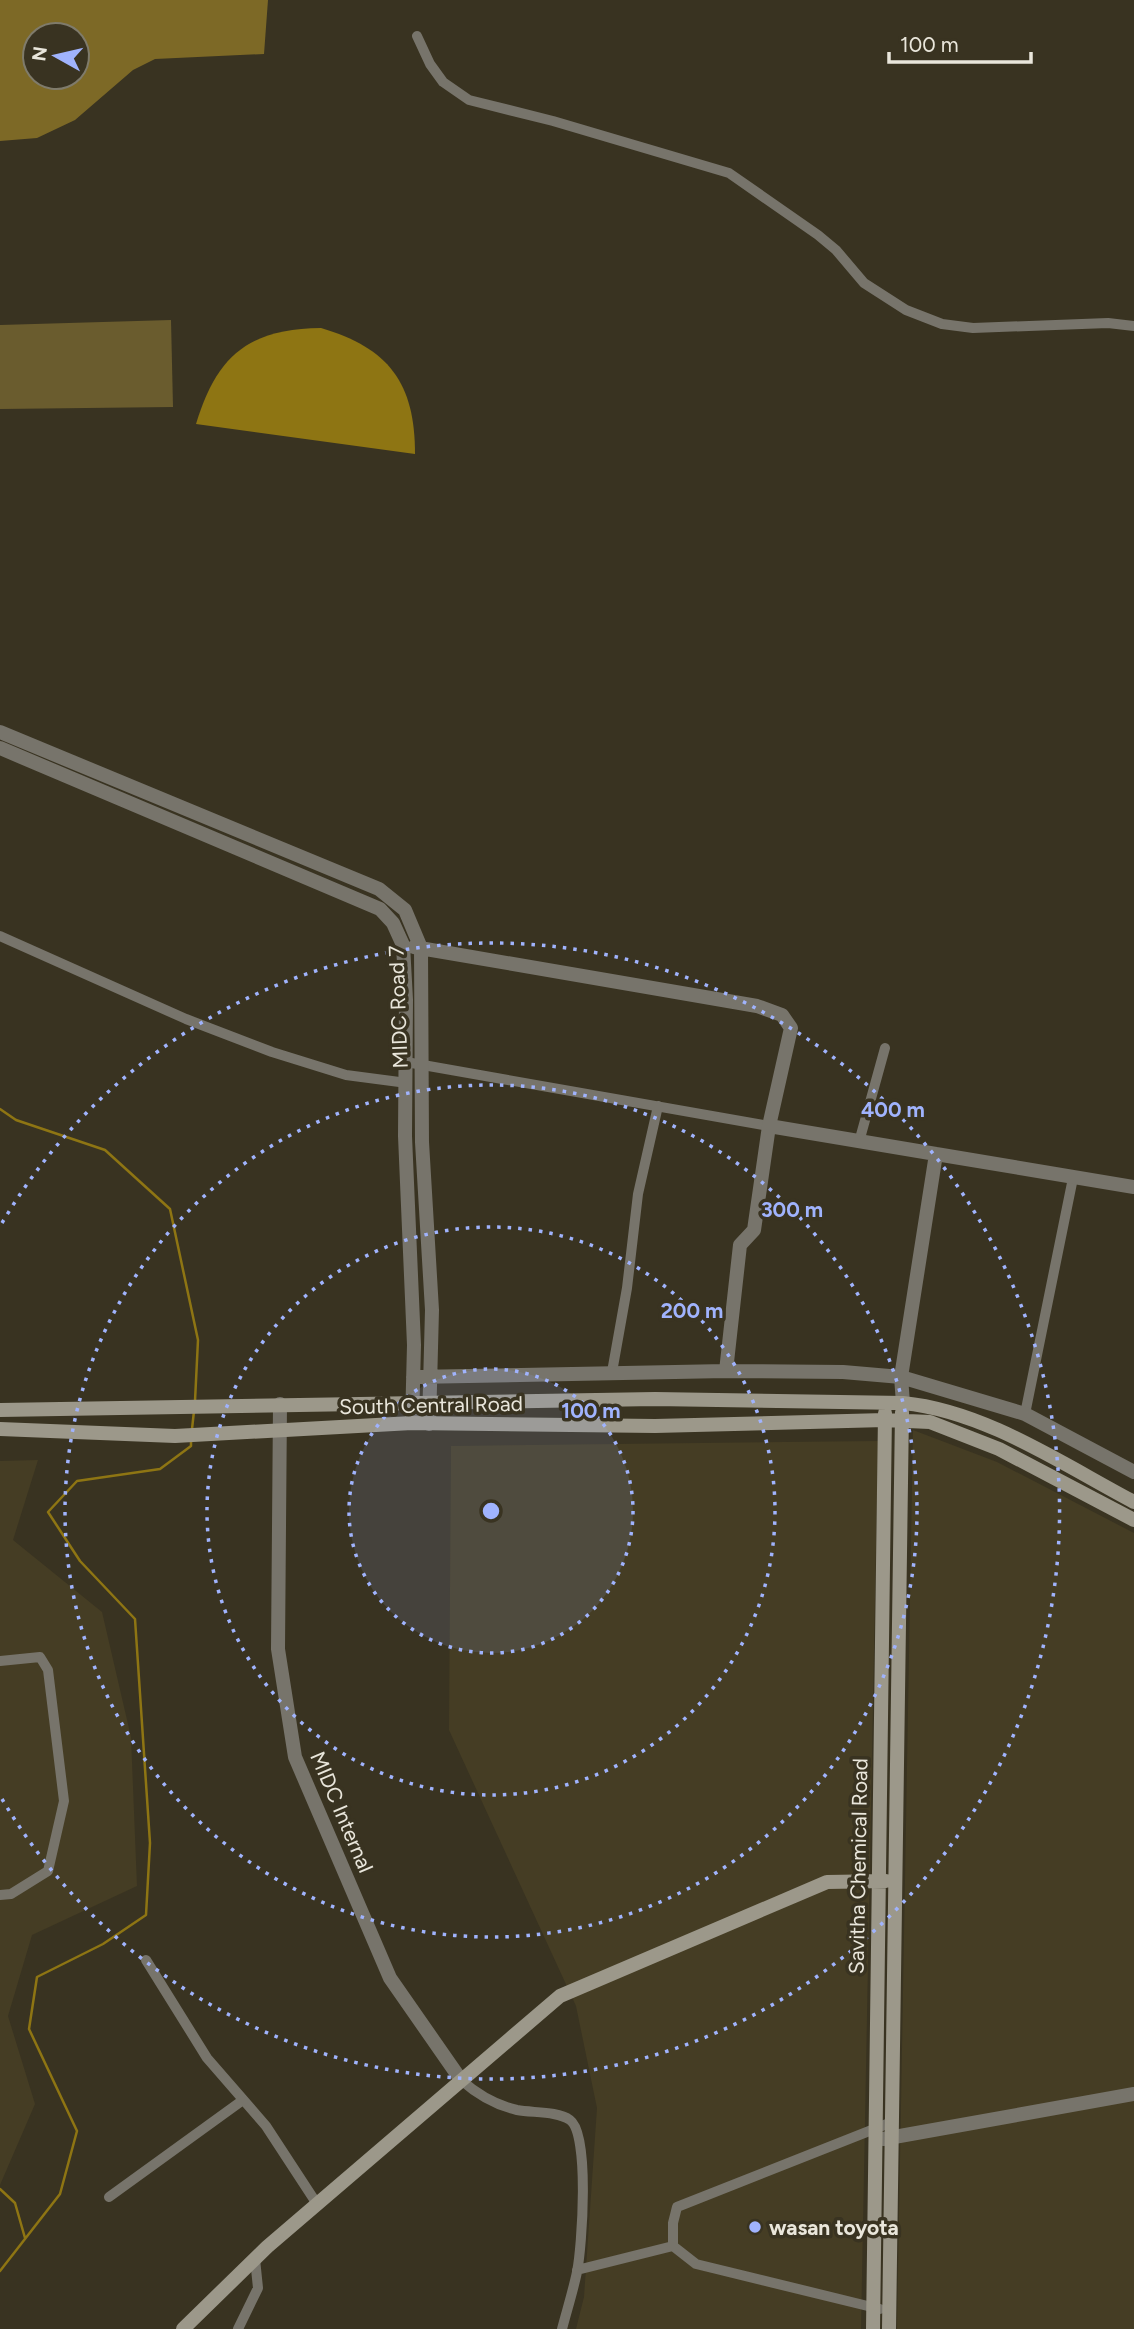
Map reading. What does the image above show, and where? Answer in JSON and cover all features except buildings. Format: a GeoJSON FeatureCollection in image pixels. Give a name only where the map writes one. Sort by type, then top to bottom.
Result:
{"type":"FeatureCollection","features":[{"type":"Feature","properties":{"kind":"main road","name":"South Central Road"},"geometry":{"type":"LineString","coordinates":[[0,1410],[280,1404],[430,1405],[655,1399],[902,1403],[930,1406],[1006,1434],[1134,1502]]}},
{"type":"Feature","properties":{"kind":"main road","name":"Savitha Chemical Road"},"geometry":{"type":"LineString","coordinates":[[873,2329],[886,1403]]}},
{"type":"Feature","properties":{"kind":"main road","name":"Savitha Chemical Road"},"geometry":{"type":"LineString","coordinates":[[889,2329],[902,1403]]}},
{"type":"Feature","properties":{"kind":"main road","name":"South Central Road"},"geometry":{"type":"LineString","coordinates":[[0,1429],[192,1435],[412,1423],[655,1426],[885,1420],[930,1422],[999,1449],[1134,1520]]}},
{"type":"Feature","properties":{"kind":"main road"},"geometry":{"type":"LineString","coordinates":[[183,2329],[317,2204],[560,1996],[827,1882],[896,1881]]}},
{"type":"Feature","properties":{"kind":"street"},"geometry":{"type":"LineString","coordinates":[[417,36],[443,82],[469,100],[553,121],[634,148],[721,171],[746,182],[836,250],[864,283],[906,310],[942,324],[973,328],[1108,323],[1134,326]]}},
{"type":"Feature","properties":{"kind":"street","name":"MIDC Road 7"},"geometry":{"type":"LineString","coordinates":[[0,732],[30,753],[380,909],[393,923],[402,945],[407,1083],[405,1136],[413,1377],[412,1423]]}},
{"type":"Feature","properties":{"kind":"street","name":"MIDC Road 7"},"geometry":{"type":"LineString","coordinates":[[0,748],[30,753],[319,865],[379,889],[405,910],[421,948],[421,1065],[432,1310],[429,1424]]}},
{"type":"Feature","properties":{"kind":"street"},"geometry":{"type":"LineString","coordinates":[[312,879],[319,865]]}},
{"type":"Feature","properties":{"kind":"street"},"geometry":{"type":"LineString","coordinates":[[0,936],[186,1019],[272,1052],[346,1075],[407,1083]]}},
{"type":"Feature","properties":{"kind":"street"},"geometry":{"type":"LineString","coordinates":[[402,945],[757,1006],[782,1015],[791,1028],[769,1126],[754,1230],[740,1245],[726,1371]]}},
{"type":"Feature","properties":{"kind":"street"},"geometry":{"type":"LineString","coordinates":[[859,1142],[885,1048]]}},
{"type":"Feature","properties":{"kind":"street"},"geometry":{"type":"LineString","coordinates":[[406,1062],[859,1142],[1134,1187]]}},
{"type":"Feature","properties":{"kind":"street"},"geometry":{"type":"LineString","coordinates":[[612,1371],[627,1288],[638,1194],[658,1106]]}},
{"type":"Feature","properties":{"kind":"street"},"geometry":{"type":"LineString","coordinates":[[902,1403],[901,1377],[936,1154]]}},
{"type":"Feature","properties":{"kind":"street"},"geometry":{"type":"LineString","coordinates":[[1025,1414],[1073,1178]]}},
{"type":"Feature","properties":{"kind":"street"},"geometry":{"type":"LineString","coordinates":[[413,1377],[612,1371],[843,1372],[901,1377],[1025,1414],[1134,1472]]}},
{"type":"Feature","properties":{"kind":"street","name":"MIDC Internal"},"geometry":{"type":"LineString","coordinates":[[280,1404],[278,1649],[295,1757],[390,1978],[461,2080]]}},
{"type":"Feature","properties":{"kind":"street"},"geometry":{"type":"LineString","coordinates":[[0,1661],[40,1657],[48,1670],[64,1801],[48,1871],[11,1894],[0,1895]]}},
{"type":"Feature","properties":{"kind":"street"},"geometry":{"type":"LineString","coordinates":[[146,1960],[207,2058],[266,2126],[317,2204]]}},
{"type":"Feature","properties":{"kind":"street"},"geometry":{"type":"LineString","coordinates":[[461,2080],[482,2098],[514,2109],[561,2116],[570,2120],[577,2129],[583,2187],[577,2270],[562,2329]]}},
{"type":"Feature","properties":{"kind":"street"},"geometry":{"type":"LineString","coordinates":[[673,2246],[673,2223],[677,2207],[892,2129],[1134,2094]]}},
{"type":"Feature","properties":{"kind":"street"},"geometry":{"type":"LineString","coordinates":[[109,2197],[243,2100]]}},
{"type":"Feature","properties":{"kind":"street"},"geometry":{"type":"LineString","coordinates":[[577,2270],[673,2246]]}},
{"type":"Feature","properties":{"kind":"street"},"geometry":{"type":"LineString","coordinates":[[673,2246],[696,2264],[889,2311]]}},
{"type":"Feature","properties":{"kind":"street"},"geometry":{"type":"LineString","coordinates":[[238,2329],[258,2288],[255,2259]]}},
{"type":"Feature","properties":{"kind":"shaded area"},"geometry":{"type":"Polygon","coordinates":[[[0,0],[268,0],[264,54],[155,59],[133,70],[75,120],[37,138],[0,141],[0,0]]]}},
{"type":"Feature","properties":{"kind":"shaded area"},"geometry":{"type":"Polygon","coordinates":[[[171,320],[173,407],[0,409],[0,325],[171,320]]]}},
{"type":"Feature","properties":{"kind":"shaded area"},"geometry":{"type":"Polygon","coordinates":[[[321,328],[364,346],[394,372],[410,407],[415,454],[196,424],[214,380],[239,350],[274,334],[321,328]]]}},
{"type":"Feature","properties":{"kind":"shaded area"},"geometry":{"type":"Polygon","coordinates":[[[913,1430],[997,1462],[1134,1533],[1134,2329],[897,2329],[913,1430]]]}},
{"type":"Feature","properties":{"kind":"shaded area"},"geometry":{"type":"Polygon","coordinates":[[[878,1441],[861,2329],[576,2329],[584,2297],[597,2108],[576,2006],[449,1730],[451,1446],[878,1441]]]}},
{"type":"Feature","properties":{"kind":"shaded area"},"geometry":{"type":"Polygon","coordinates":[[[38,1460],[13,1540],[102,1612],[131,1737],[137,1886],[32,1935],[8,2016],[35,2104],[0,2185],[0,1461],[38,1460]]]}},
{"type":"Feature","properties":{"kind":"waterway"},"geometry":{"type":"LineString","coordinates":[[0,1109],[16,1120],[105,1150],[170,1209],[198,1340],[195,1401]]}},
{"type":"Feature","properties":{"kind":"waterway"},"geometry":{"type":"LineString","coordinates":[[192,1429],[194,1411]]}},
{"type":"Feature","properties":{"kind":"waterway"},"geometry":{"type":"LineString","coordinates":[[0,2271],[60,2194],[77,2131],[29,2029],[37,1977],[103,1944],[146,1915],[150,1843],[135,1619],[80,1561],[48,1512],[77,1481],[160,1469],[191,1446],[191,1439]]}},
{"type":"Feature","properties":{"kind":"waterway"},"geometry":{"type":"LineString","coordinates":[[0,2189],[15,2203],[25,2238]]}},
{"type":"Feature","properties":{"kind":"place","name":"wasan toyota"},"geometry":{"type":"Point","coordinates":[755,2227]}}]}
